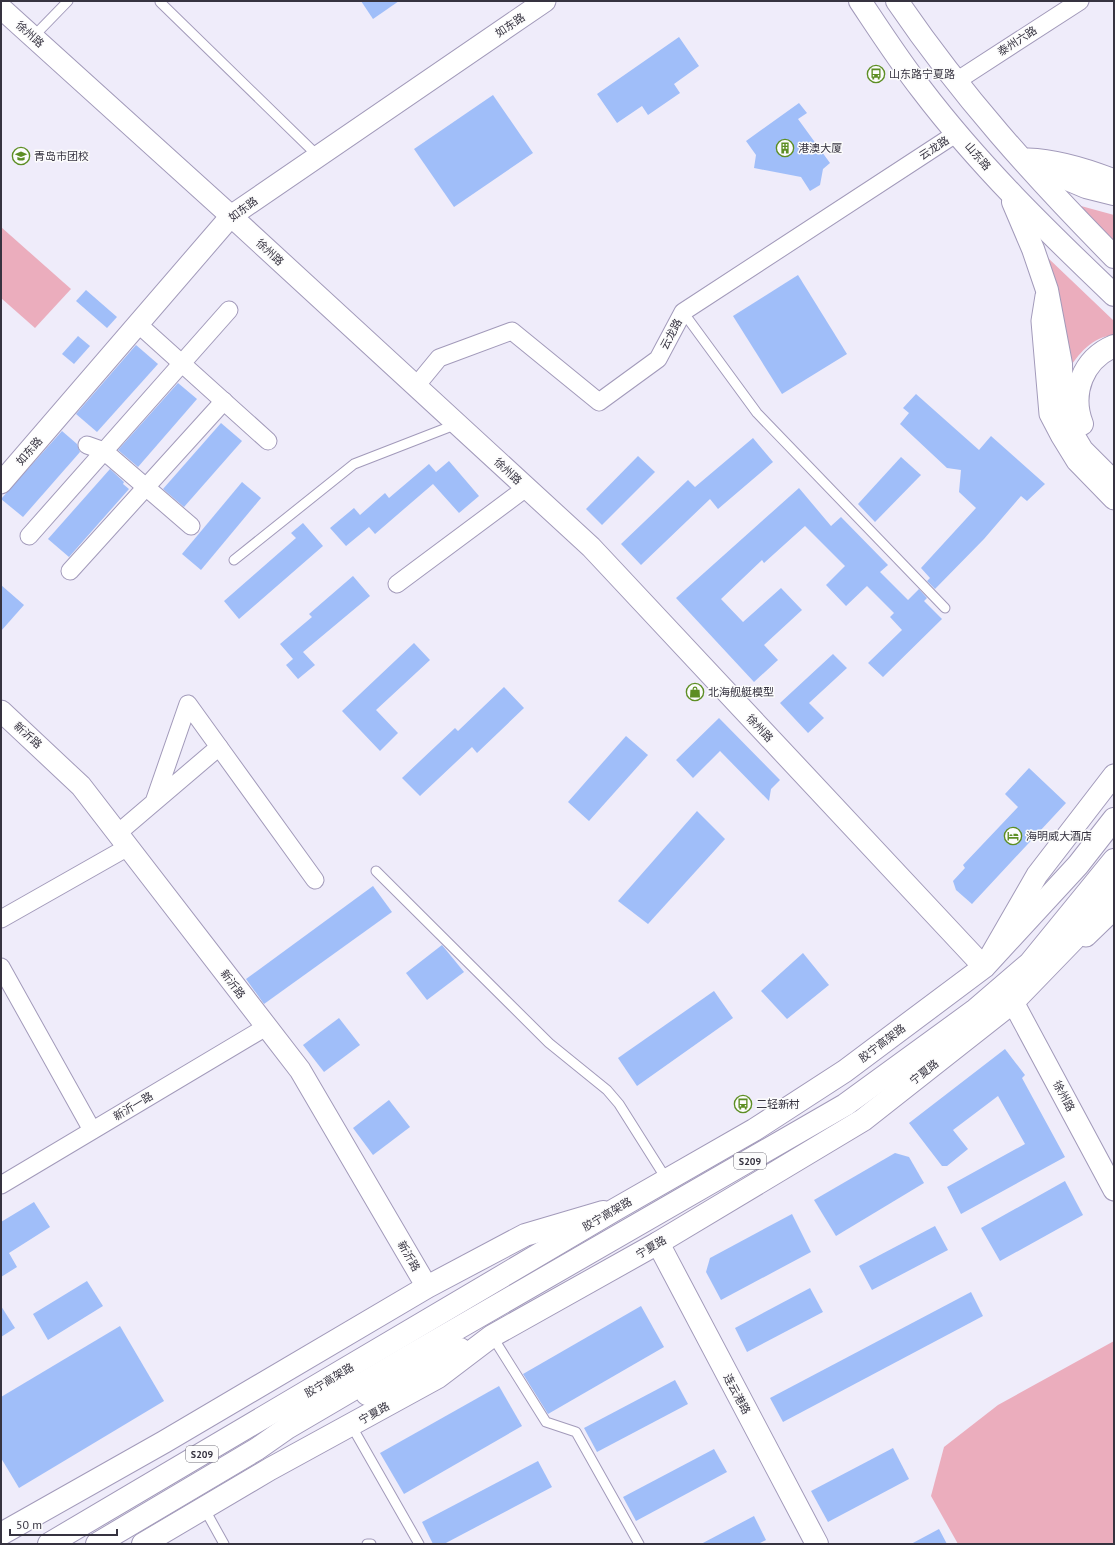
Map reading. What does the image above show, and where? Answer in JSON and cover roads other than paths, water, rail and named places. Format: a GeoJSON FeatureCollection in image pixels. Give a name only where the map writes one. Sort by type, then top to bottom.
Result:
{"type":"FeatureCollection","features":[{"type":"Feature","properties":{"kind":"main road","name":"山东路"},"geometry":{"type":"LineString","coordinates":[[860,1],[913,78],[957,133],[1008,190],[1114,295]]}},
{"type":"Feature","properties":{"kind":"main road"},"geometry":{"type":"LineString","coordinates":[[897,1],[955,82],[1020,159],[1114,257]]}},
{"type":"Feature","properties":{"kind":"main road"},"geometry":{"type":"LineString","coordinates":[[1020,159],[1086,187],[1114,194]]}},
{"type":"Feature","properties":{"kind":"main road"},"geometry":{"type":"LineString","coordinates":[[1008,190],[1034,249],[1047,290],[1061,364],[1062,407],[1070,430],[1082,450],[1114,482]]}},
{"type":"Feature","properties":{"kind":"main road"},"geometry":{"type":"LineString","coordinates":[[1114,346],[1103,351],[1092,360],[1078,387],[1076,402],[1086,435],[1114,465]]}},
{"type":"Feature","properties":{"kind":"main road","name":"胶宁高架路"},"geometry":{"type":"LineString","coordinates":[[51,1543],[616,1209],[754,1130],[845,1071],[984,967],[1078,865],[1114,819]]}},
{"type":"Feature","properties":{"kind":"main road","name":"胶宁高架路"},"geometry":{"type":"LineString","coordinates":[[97,1544],[257,1449],[287,1428],[845,1105],[974,1011],[1030,963],[1114,860]]}},
{"type":"Feature","properties":{"kind":"main road","name":"宁夏路"},"geometry":{"type":"LineString","coordinates":[[143,1544],[270,1469],[438,1377],[492,1336],[658,1243],[863,1120],[1013,1002],[1074,939],[1114,889]]}},
{"type":"Feature","properties":{"kind":"main road"},"geometry":{"type":"LineString","coordinates":[[2,1531],[164,1442],[427,1287],[525,1235],[616,1209]]}},
{"type":"Feature","properties":{"kind":"main road","name":"连云港路"},"geometry":{"type":"LineString","coordinates":[[658,1243],[817,1544]]}},
{"type":"Feature","properties":{"kind":"main road"},"geometry":{"type":"LineString","coordinates":[[257,1449],[298,1434],[367,1394],[462,1348],[492,1336]]}},
{"type":"Feature","properties":{"kind":"street","name":"如东路"},"geometry":{"type":"LineString","coordinates":[[1,482],[231,216],[544,1]]}},
{"type":"Feature","properties":{"kind":"street","name":"泰州六路"},"geometry":{"type":"LineString","coordinates":[[955,82],[1080,1]]}},
{"type":"Feature","properties":{"kind":"street","name":"徐州路"},"geometry":{"type":"LineString","coordinates":[[1,8],[231,216],[591,548],[984,967]]}},
{"type":"Feature","properties":{"kind":"street","name":"云龙路"},"geometry":{"type":"LineString","coordinates":[[416,386],[439,358],[512,331],[599,402],[658,359],[683,312],[957,133]]}},
{"type":"Feature","properties":{"kind":"street"},"geometry":{"type":"LineString","coordinates":[[1020,159],[1040,160],[1077,166],[1114,180]]}},
{"type":"Feature","properties":{"kind":"street"},"geometry":{"type":"LineString","coordinates":[[1047,290],[1042,321],[1050,414],[1061,436],[1077,461],[1114,498]]}},
{"type":"Feature","properties":{"kind":"street"},"geometry":{"type":"LineString","coordinates":[[29,536],[229,310]]}},
{"type":"Feature","properties":{"kind":"street"},"geometry":{"type":"LineString","coordinates":[[138,324],[268,441]]}},
{"type":"Feature","properties":{"kind":"street"},"geometry":{"type":"LineString","coordinates":[[70,571],[224,401]]}},
{"type":"Feature","properties":{"kind":"street"},"geometry":{"type":"LineString","coordinates":[[87,445],[104,451],[191,526]]}},
{"type":"Feature","properties":{"kind":"street"},"geometry":{"type":"LineString","coordinates":[[397,584],[526,488]]}},
{"type":"Feature","properties":{"kind":"street"},"geometry":{"type":"LineString","coordinates":[[154,802],[188,704],[315,880]]}},
{"type":"Feature","properties":{"kind":"street","name":"新沂路"},"geometry":{"type":"LineString","coordinates":[[1,711],[81,786],[300,1070],[427,1287]]}},
{"type":"Feature","properties":{"kind":"street"},"geometry":{"type":"LineString","coordinates":[[1,919],[123,840],[154,802],[219,747]]}},
{"type":"Feature","properties":{"kind":"street"},"geometry":{"type":"LineString","coordinates":[[984,967],[1037,874],[1114,775]]}},
{"type":"Feature","properties":{"kind":"street"},"geometry":{"type":"LineString","coordinates":[[1052,962],[1080,941],[1114,909]]}},
{"type":"Feature","properties":{"kind":"street"},"geometry":{"type":"LineString","coordinates":[[1,967],[92,1130]]}},
{"type":"Feature","properties":{"kind":"street","name":"徐州路"},"geometry":{"type":"LineString","coordinates":[[1013,1002],[1114,1190]]}},
{"type":"Feature","properties":{"kind":"street","name":"新沂一路"},"geometry":{"type":"LineString","coordinates":[[1,1185],[266,1027]]}},
{"type":"Feature","properties":{"kind":"lane"},"geometry":{"type":"LineString","coordinates":[[33,37],[68,1]]}},
{"type":"Feature","properties":{"kind":"lane"},"geometry":{"type":"LineString","coordinates":[[160,2],[318,156]]}},
{"type":"Feature","properties":{"kind":"lane"},"geometry":{"type":"LineString","coordinates":[[683,312],[757,413],[945,608]]}},
{"type":"Feature","properties":{"kind":"lane"},"geometry":{"type":"LineString","coordinates":[[234,560],[354,464],[457,424]]}},
{"type":"Feature","properties":{"kind":"lane"},"geometry":{"type":"LineString","coordinates":[[376,871],[549,1043],[607,1090],[619,1104],[667,1180]]}},
{"type":"Feature","properties":{"kind":"lane"},"geometry":{"type":"LineString","coordinates":[[492,1336],[546,1422],[576,1432],[639,1544]]}},
{"type":"Feature","properties":{"kind":"lane"},"geometry":{"type":"LineString","coordinates":[[351,1425],[419,1544]]}},
{"type":"Feature","properties":{"kind":"lane"},"geometry":{"type":"LineString","coordinates":[[204,1508],[224,1544]]}},
{"type":"Feature","properties":{"kind":"place","name":"山东路宁夏路"},"geometry":{"type":"Point","coordinates":[876,74]}},
{"type":"Feature","properties":{"kind":"place","name":"港澳大厦"},"geometry":{"type":"Point","coordinates":[785,148]}},
{"type":"Feature","properties":{"kind":"place","name":"青岛市团校"},"geometry":{"type":"Point","coordinates":[21,156]}},
{"type":"Feature","properties":{"kind":"place","name":"北海舰艇模型"},"geometry":{"type":"Point","coordinates":[695,692]}},
{"type":"Feature","properties":{"kind":"place","name":"海明威大酒店"},"geometry":{"type":"Point","coordinates":[1013,836]}},
{"type":"Feature","properties":{"kind":"place","name":"二轻新村"},"geometry":{"type":"Point","coordinates":[743,1104]}}]}
